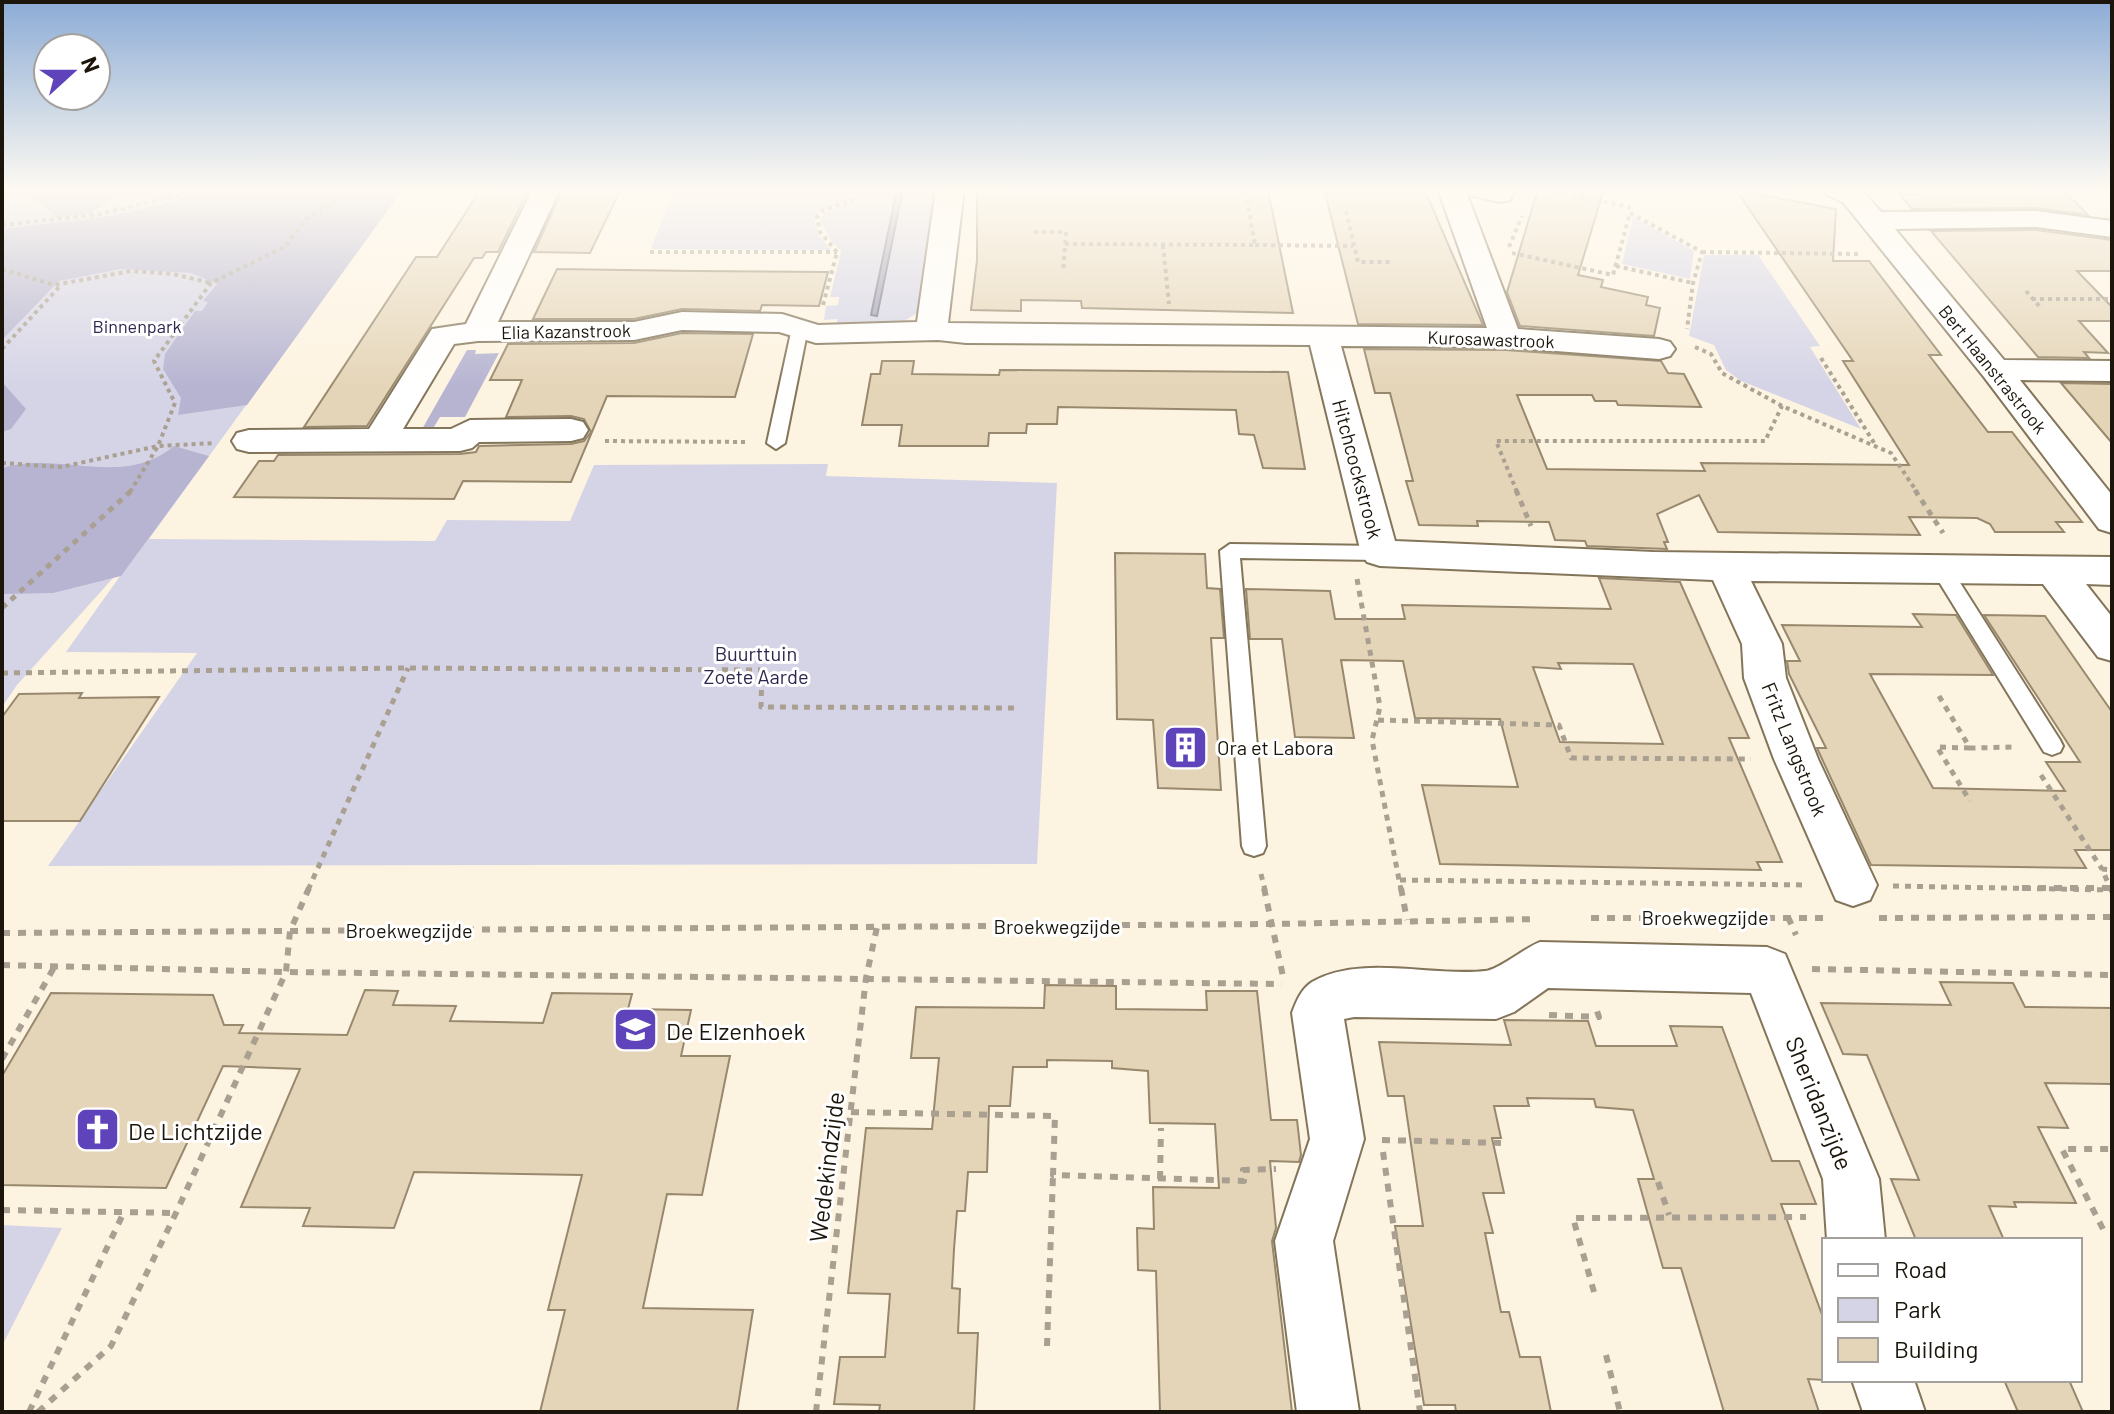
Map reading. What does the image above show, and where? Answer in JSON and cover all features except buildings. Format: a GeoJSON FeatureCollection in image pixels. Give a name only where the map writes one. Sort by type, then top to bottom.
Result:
{"type":"FeatureCollection","features":[{"type":"Feature","properties":{"kind":"street","name":"Elia Kazanstrook"},"geometry":{"type":"LineString","coordinates":[[478,332],[515,255]]}},
{"type":"Feature","properties":{"kind":"street"},"geometry":{"type":"LineString","coordinates":[[940,255],[931,320],[938,331],[1172,337],[1323,336]]}},
{"type":"Feature","properties":{"kind":"street"},"geometry":{"type":"LineString","coordinates":[[1475,255],[1506,338]]}},
{"type":"Feature","properties":{"kind":"street","name":"Bert Haanstrastrook"},"geometry":{"type":"LineString","coordinates":[[1901,255],[2112,520]]}},
{"type":"Feature","properties":{"kind":"street","name":"Elia Kazanstrook"},"geometry":{"type":"LineString","coordinates":[[381,438],[443,336],[478,332],[634,331],[682,321],[782,323],[808,331],[938,331]]}},
{"type":"Feature","properties":{"kind":"street","name":"Kurosawastrook"},"geometry":{"type":"LineString","coordinates":[[1323,336],[1506,338],[1659,349]]}},
{"type":"Feature","properties":{"kind":"street","name":"Hitchcockstrook"},"geometry":{"type":"LineString","coordinates":[[1323,336],[1380,553],[1547,564],[1955,572],[2112,571]]}},
{"type":"Feature","properties":{"kind":"street"},"geometry":{"type":"LineString","coordinates":[[1995,370],[2112,371]]}},
{"type":"Feature","properties":{"kind":"street"},"geometry":{"type":"LineString","coordinates":[[249,441],[460,440],[470,431],[571,430]]}},
{"type":"Feature","properties":{"kind":"street","name":"Fritz Langstrook"},"geometry":{"type":"LineString","coordinates":[[1726,568],[1762,644],[1765,678],[1850,907]]}},
{"type":"Feature","properties":{"kind":"street"},"geometry":{"type":"LineString","coordinates":[[2054,571],[2112,646]]}},
{"type":"Feature","properties":{"kind":"street"},"geometry":{"type":"LineString","coordinates":[[1328,1412],[1304,1241],[1349,1149],[1317,1013],[1306,992],[1496,995],[1540,965],[1789,969]]}},
{"type":"Feature","properties":{"kind":"street","name":"Sheridanzijde"},"geometry":{"type":"LineString","coordinates":[[1789,969],[1851,1179],[1855,1229]]}},
{"type":"Feature","properties":{"kind":"street"},"geometry":{"type":"LineString","coordinates":[[1884,1382],[1894,1412]]}},
{"type":"Feature","properties":{"kind":"lane"},"geometry":{"type":"LineString","coordinates":[[776,443],[808,331]]}},
{"type":"Feature","properties":{"kind":"lane"},"geometry":{"type":"LineString","coordinates":[[1254,846],[1230,551],[1380,553]]}},
{"type":"Feature","properties":{"kind":"lane"},"geometry":{"type":"LineString","coordinates":[[1955,572],[2052,746]]}},
{"type":"Feature","properties":{"kind":"path"},"geometry":{"type":"LineString","coordinates":[[2,608],[132,491],[158,446],[175,403],[154,361],[211,283],[268,255]]}},
{"type":"Feature","properties":{"kind":"path"},"geometry":{"type":"LineString","coordinates":[[808,331],[836,255]]}},
{"type":"Feature","properties":{"kind":"path"},"geometry":{"type":"LineString","coordinates":[[1063,272],[1064,255]]}},
{"type":"Feature","properties":{"kind":"path"},"geometry":{"type":"LineString","coordinates":[[1164,255],[1172,337]]}},
{"type":"Feature","properties":{"kind":"path"},"geometry":{"type":"LineString","coordinates":[[1356,255],[1358,262],[1390,262]]}},
{"type":"Feature","properties":{"kind":"path"},"geometry":{"type":"LineString","coordinates":[[1521,255],[1613,275],[1619,255]]}},
{"type":"Feature","properties":{"kind":"path"},"geometry":{"type":"LineString","coordinates":[[1701,255],[1693,283],[1686,342],[1711,354],[1722,373],[1782,406],[1891,453],[1955,572]]}},
{"type":"Feature","properties":{"kind":"path"},"geometry":{"type":"LineString","coordinates":[[1616,266],[1693,283]]}},
{"type":"Feature","properties":{"kind":"path"},"geometry":{"type":"LineString","coordinates":[[2,269],[39,283],[63,285],[106,273],[129,272],[196,278],[211,283]]}},
{"type":"Feature","properties":{"kind":"path"},"geometry":{"type":"LineString","coordinates":[[2,349],[63,285]]}},
{"type":"Feature","properties":{"kind":"path"},"geometry":{"type":"LineString","coordinates":[[2026,291],[2040,307]]}},
{"type":"Feature","properties":{"kind":"path"},"geometry":{"type":"LineString","coordinates":[[2032,299],[2112,299]]}},
{"type":"Feature","properties":{"kind":"path"},"geometry":{"type":"LineString","coordinates":[[1821,358],[1877,447]]}},
{"type":"Feature","properties":{"kind":"path"},"geometry":{"type":"LineString","coordinates":[[1547,564],[1496,441],[1765,441],[1782,406]]}},
{"type":"Feature","properties":{"kind":"path"},"geometry":{"type":"LineString","coordinates":[[571,430],[586,441],[776,443]]}},
{"type":"Feature","properties":{"kind":"path"},"geometry":{"type":"LineString","coordinates":[[2,463],[61,467],[158,446],[200,443]]}},
{"type":"Feature","properties":{"kind":"path"},"geometry":{"type":"LineString","coordinates":[[1380,553],[1354,568],[1380,707],[1372,740],[1407,920]]}},
{"type":"Feature","properties":{"kind":"path"},"geometry":{"type":"LineString","coordinates":[[38,1412],[111,1346],[176,1213],[286,972],[290,931],[408,668]]}},
{"type":"Feature","properties":{"kind":"path"},"geometry":{"type":"LineString","coordinates":[[2,673],[408,668],[762,670],[761,707],[1019,708]]}},
{"type":"Feature","properties":{"kind":"path"},"geometry":{"type":"LineString","coordinates":[[1939,696],[1970,748]]}},
{"type":"Feature","properties":{"kind":"path"},"geometry":{"type":"LineString","coordinates":[[1378,720],[1559,725],[1571,758],[1796,759]]}},
{"type":"Feature","properties":{"kind":"path"},"geometry":{"type":"LineString","coordinates":[[1970,801],[1937,747],[2052,746]]}},
{"type":"Feature","properties":{"kind":"path"},"geometry":{"type":"LineString","coordinates":[[1400,880],[1850,907],[2111,890],[2102,869],[2024,747]]}},
{"type":"Feature","properties":{"kind":"path"},"geometry":{"type":"LineString","coordinates":[[2,965],[286,972],[866,978],[1306,992],[1274,924],[1254,846]]}},
{"type":"Feature","properties":{"kind":"path"},"geometry":{"type":"LineString","coordinates":[[2102,869],[2112,870]]}},
{"type":"Feature","properties":{"kind":"path","name":"Broekwegzijde"},"geometry":{"type":"LineString","coordinates":[[1581,918],[1850,907],[2112,917]]}},
{"type":"Feature","properties":{"kind":"path","name":"Broekwegzijde"},"geometry":{"type":"LineString","coordinates":[[2,933],[1274,924],[1550,919]]}},
{"type":"Feature","properties":{"kind":"path","name":"Wedekindzijde"},"geometry":{"type":"LineString","coordinates":[[816,1412],[866,978],[877,927]]}},
{"type":"Feature","properties":{"kind":"path"},"geometry":{"type":"LineString","coordinates":[[2,1059],[56,964]]}},
{"type":"Feature","properties":{"kind":"path"},"geometry":{"type":"LineString","coordinates":[[1789,969],[2112,975]]}},
{"type":"Feature","properties":{"kind":"path"},"geometry":{"type":"LineString","coordinates":[[851,1112],[1055,1116],[1047,1346]]}},
{"type":"Feature","properties":{"kind":"path"},"geometry":{"type":"LineString","coordinates":[[1160,1179],[1161,1128]]}},
{"type":"Feature","properties":{"kind":"path"},"geometry":{"type":"LineString","coordinates":[[1053,1175],[1244,1181],[1243,1170],[1349,1149],[1501,1143]]}},
{"type":"Feature","properties":{"kind":"path"},"geometry":{"type":"LineString","coordinates":[[1349,1149],[1420,1412]]}},
{"type":"Feature","properties":{"kind":"path"},"geometry":{"type":"LineString","coordinates":[[2103,1229],[2062,1149],[2112,1149]]}},
{"type":"Feature","properties":{"kind":"path"},"geometry":{"type":"LineString","coordinates":[[1658,1182],[1669,1215]]}},
{"type":"Feature","properties":{"kind":"path"},"geometry":{"type":"LineString","coordinates":[[2,1210],[176,1213]]}},
{"type":"Feature","properties":{"kind":"path"},"geometry":{"type":"LineString","coordinates":[[29,1412],[124,1212]]}},
{"type":"Feature","properties":{"kind":"path"},"geometry":{"type":"LineString","coordinates":[[1594,1292],[1573,1218],[1669,1215],[1855,1229]]}},
{"type":"Feature","properties":{"kind":"path"},"geometry":{"type":"LineString","coordinates":[[1606,1355],[1620,1412]]}},
{"type":"Feature","properties":{"kind":"green space","name":"Buurttuin Zoete Aarde"},"geometry":{"type":"Polygon","coordinates":[[[2,255],[355,255],[149,539],[435,541],[447,520],[570,521],[594,465],[828,464],[826,476],[1057,483],[1037,864],[48,866],[197,653],[66,652],[140,548],[17,685],[2,707],[2,255]]]}},
{"type":"Feature","properties":{"kind":"green space"},"geometry":{"type":"Polygon","coordinates":[[[840,255],[885,255],[877,316],[889,255],[929,255],[920,311],[901,323],[837,326],[837,319],[824,320],[826,306],[838,305],[839,297],[830,297],[840,255]]]}},
{"type":"Feature","properties":{"kind":"green space"},"geometry":{"type":"Polygon","coordinates":[[[1624,255],[1693,255],[1690,279],[1622,264],[1624,255]]]}},
{"type":"Feature","properties":{"kind":"green space"},"geometry":{"type":"Polygon","coordinates":[[[1704,255],[1758,255],[1820,346],[1810,347],[1861,429],[1741,381],[1726,370],[1714,345],[1689,336],[1704,255]]]}},
{"type":"Feature","properties":{"kind":"green space"},"geometry":{"type":"Polygon","coordinates":[[[2,1225],[62,1228],[2,1346],[2,1225]]]}},
{"type":"Feature","properties":{"kind":"shaded area"},"geometry":{"type":"Polygon","coordinates":[[[2,255],[355,255],[247,405],[178,415],[181,398],[163,369],[165,354],[195,311],[202,311],[208,302],[203,301],[217,284],[191,273],[121,269],[59,281],[2,340],[2,255]]]}},
{"type":"Feature","properties":{"kind":"shaded area"},"geometry":{"type":"Polygon","coordinates":[[[883,255],[889,255],[877,316],[871,315],[883,255]]]}},
{"type":"Feature","properties":{"kind":"shaded area"},"geometry":{"type":"Polygon","coordinates":[[[467,350],[476,350],[475,354],[499,353],[465,417],[440,417],[432,430],[421,431],[467,350]]]}},
{"type":"Feature","properties":{"kind":"shaded area"},"geometry":{"type":"Polygon","coordinates":[[[2,382],[26,409],[11,429],[2,432],[2,382]]]}},
{"type":"Feature","properties":{"kind":"shaded area"},"geometry":{"type":"Polygon","coordinates":[[[174,446],[209,456],[121,576],[53,593],[2,594],[2,468],[46,463],[112,467],[133,465],[154,459],[174,446]]]}},
{"type":"Feature","properties":{"kind":"place","name":"Ora et Labora"},"geometry":{"type":"Point","coordinates":[1186,747]}},
{"type":"Feature","properties":{"kind":"place","name":"De Elzenhoek"},"geometry":{"type":"Point","coordinates":[635,1030]}},
{"type":"Feature","properties":{"kind":"place","name":"De Lichtzijde"},"geometry":{"type":"Point","coordinates":[97,1130]}},
{"type":"Feature","properties":{"kind":"park label","name":"Binnenpark"},"geometry":{"type":"Point","coordinates":[137,326]}}]}
